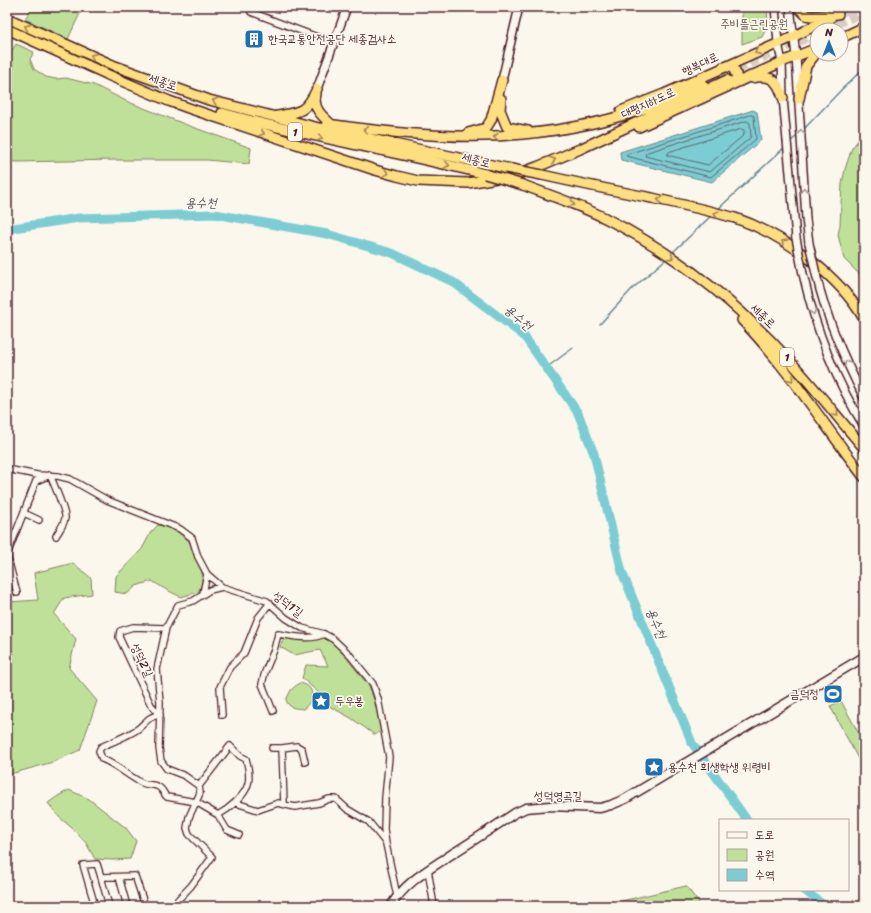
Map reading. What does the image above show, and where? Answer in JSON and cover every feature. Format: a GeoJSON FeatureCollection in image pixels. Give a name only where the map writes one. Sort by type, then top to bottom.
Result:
{"type":"FeatureCollection","features":[{"type":"Feature","properties":{"kind":"highway"},"geometry":{"type":"LineString","coordinates":[[798,7],[803,12],[811,16],[835,16]]}},
{"type":"Feature","properties":{"kind":"highway"},"geometry":{"type":"LineString","coordinates":[[829,22],[835,16]]}},
{"type":"Feature","properties":{"kind":"highway","name":"행복대로"},"geometry":{"type":"LineString","coordinates":[[729,78],[778,43],[835,16]]}},
{"type":"Feature","properties":{"kind":"highway","name":"세종로"},"geometry":{"type":"LineString","coordinates":[[7,18],[115,66],[209,100],[252,112],[319,128],[542,175],[735,218],[776,238],[822,268],[833,279],[863,318]]}},
{"type":"Feature","properties":{"kind":"highway"},"geometry":{"type":"LineString","coordinates":[[849,34],[864,27]]}},
{"type":"Feature","properties":{"kind":"highway","name":"세종로"},"geometry":{"type":"LineString","coordinates":[[7,29],[108,75],[202,108],[250,121],[486,174],[577,206],[606,219],[686,266],[732,303],[784,354],[864,448]]}},
{"type":"Feature","properties":{"kind":"highway","name":"행복대로"},"geometry":{"type":"LineString","coordinates":[[545,132],[576,127],[664,94],[729,78],[782,62],[809,51]]}},
{"type":"Feature","properties":{"kind":"highway"},"geometry":{"type":"LineString","coordinates":[[798,99],[806,66],[809,62]]}},
{"type":"Feature","properties":{"kind":"highway","name":"대평지하도로"},"geometry":{"type":"LineString","coordinates":[[108,75],[194,110],[375,170],[418,181],[468,183],[515,175],[537,167],[580,149],[729,78]]}},
{"type":"Feature","properties":{"kind":"highway"},"geometry":{"type":"LineString","coordinates":[[729,78],[766,77],[774,79],[781,89],[783,98]]}},
{"type":"Feature","properties":{"kind":"highway"},"geometry":{"type":"LineString","coordinates":[[502,80],[500,110],[506,127],[545,132]]}},
{"type":"Feature","properties":{"kind":"highway"},"geometry":{"type":"LineString","coordinates":[[443,136],[473,132],[486,128],[491,120],[502,80]]}},
{"type":"Feature","properties":{"kind":"highway"},"geometry":{"type":"LineString","coordinates":[[275,116],[291,114],[306,108],[317,89]]}},
{"type":"Feature","properties":{"kind":"highway"},"geometry":{"type":"LineString","coordinates":[[317,89],[315,98],[318,111],[332,124]]}},
{"type":"Feature","properties":{"kind":"highway"},"geometry":{"type":"LineString","coordinates":[[252,112],[376,131],[443,136],[483,137],[545,132]]}},
{"type":"Feature","properties":{"kind":"highway"},"geometry":{"type":"LineString","coordinates":[[700,278],[763,343],[864,477]]}},
{"type":"Feature","properties":{"kind":"main road","name":"성덕영곡길"},"geometry":{"type":"LineString","coordinates":[[391,906],[397,896],[428,870],[515,813],[526,808],[550,806],[600,808],[625,799],[801,693],[807,691],[864,657]]}},
{"type":"Feature","properties":{"kind":"street"},"geometry":{"type":"LineString","coordinates":[[252,7],[251,12],[333,43]]}},
{"type":"Feature","properties":{"kind":"street"},"geometry":{"type":"LineString","coordinates":[[317,89],[346,7]]}},
{"type":"Feature","properties":{"kind":"street"},"geometry":{"type":"LineString","coordinates":[[502,80],[519,7]]}},
{"type":"Feature","properties":{"kind":"street"},"geometry":{"type":"LineString","coordinates":[[775,7],[778,43],[782,62],[783,98],[796,238],[807,294],[825,348],[842,386],[864,426]]}},
{"type":"Feature","properties":{"kind":"street"},"geometry":{"type":"LineString","coordinates":[[790,7],[796,56],[806,219],[809,243],[820,290],[838,345],[864,398]]}},
{"type":"Feature","properties":{"kind":"street","name":"성덕1길"},"geometry":{"type":"LineString","coordinates":[[7,470],[37,475],[58,476],[70,480],[107,500],[180,529],[192,538],[198,557],[207,574],[222,587],[267,601],[286,618],[302,628],[324,634],[341,645],[372,684],[378,698],[389,756],[384,829],[397,896]]}},
{"type":"Feature","properties":{"kind":"street"},"geometry":{"type":"LineString","coordinates":[[17,593],[7,555],[9,544],[24,514],[36,481],[50,475],[60,503],[65,512],[63,525],[56,536]]}},
{"type":"Feature","properties":{"kind":"street"},"geometry":{"type":"LineString","coordinates":[[24,514],[39,520]]}},
{"type":"Feature","properties":{"kind":"street"},"geometry":{"type":"LineString","coordinates":[[203,593],[207,574]]}},
{"type":"Feature","properties":{"kind":"street","name":"성덕2길"},"geometry":{"type":"LineString","coordinates":[[199,786],[185,776],[167,769],[161,761],[159,733],[160,715],[156,669],[166,628],[178,605],[193,601],[203,593],[222,587]]}},
{"type":"Feature","properties":{"kind":"street"},"geometry":{"type":"LineString","coordinates":[[222,715],[220,687],[230,667],[244,653],[258,618],[270,603]]}},
{"type":"Feature","properties":{"kind":"street","name":"성덕2길"},"geometry":{"type":"LineString","coordinates":[[160,715],[150,705],[119,637],[120,631],[133,627],[166,628]]}},
{"type":"Feature","properties":{"kind":"street"},"geometry":{"type":"LineString","coordinates":[[273,712],[262,684],[278,634],[318,638],[324,634]]}},
{"type":"Feature","properties":{"kind":"street"},"geometry":{"type":"LineString","coordinates":[[160,715],[154,715],[144,722],[139,728],[102,747],[100,751],[102,759],[144,784],[156,785],[162,788],[167,798],[196,802],[218,815],[227,830],[239,834]]}},
{"type":"Feature","properties":{"kind":"street"},"geometry":{"type":"LineString","coordinates":[[172,906],[191,886],[212,857],[189,834],[187,828],[189,817],[200,794],[199,786],[230,746],[240,756],[246,758],[249,770],[248,784],[236,803],[218,815]]}},
{"type":"Feature","properties":{"kind":"street"},"geometry":{"type":"LineString","coordinates":[[272,748],[297,746],[302,749],[305,762]]}},
{"type":"Feature","properties":{"kind":"street"},"geometry":{"type":"LineString","coordinates":[[282,748],[284,804]]}},
{"type":"Feature","properties":{"kind":"street","name":"성덕1길"},"geometry":{"type":"LineString","coordinates":[[236,803],[258,810],[278,803],[295,807],[319,803],[329,799],[336,799],[347,809],[369,822],[386,844]]}},
{"type":"Feature","properties":{"kind":"street"},"geometry":{"type":"LineString","coordinates":[[95,906],[83,865],[97,864],[109,906]]}},
{"type":"Feature","properties":{"kind":"street"},"geometry":{"type":"LineString","coordinates":[[428,870],[434,906]]}},
{"type":"Feature","properties":{"kind":"street"},"geometry":{"type":"LineString","coordinates":[[101,877],[136,876],[145,906]]}},
{"type":"Feature","properties":{"kind":"street"},"geometry":{"type":"LineString","coordinates":[[119,877],[127,906]]}},
{"type":"Feature","properties":{"kind":"green space"},"geometry":{"type":"Polygon","coordinates":[[[32,7],[83,7],[68,39],[25,19],[32,7]]]}},
{"type":"Feature","properties":{"kind":"green space","name":"주비뜰근린공원"},"geometry":{"type":"Polygon","coordinates":[[[742,7],[767,7],[768,24],[762,37],[742,44],[742,7]]]}},
{"type":"Feature","properties":{"kind":"green space"},"geometry":{"type":"Polygon","coordinates":[[[803,7],[834,7],[826,11],[811,13],[803,7]]]}},
{"type":"Feature","properties":{"kind":"green space"},"geometry":{"type":"Polygon","coordinates":[[[16,44],[34,52],[30,59],[34,69],[46,77],[56,79],[66,78],[94,85],[126,101],[251,148],[249,164],[207,160],[16,162],[7,160],[7,58],[16,44]]]}},
{"type":"Feature","properties":{"kind":"green space"},"geometry":{"type":"Polygon","coordinates":[[[864,136],[864,289],[859,274],[844,259],[838,235],[840,225],[842,184],[845,169],[852,148],[859,139],[864,136]]]}},
{"type":"Feature","properties":{"kind":"green space"},"geometry":{"type":"Polygon","coordinates":[[[158,525],[174,529],[189,541],[202,572],[202,584],[198,592],[181,597],[152,581],[136,586],[127,594],[115,592],[116,576],[142,549],[151,532],[158,525]]]}},
{"type":"Feature","properties":{"kind":"green space"},"geometry":{"type":"Polygon","coordinates":[[[73,563],[91,578],[92,594],[64,598],[54,614],[76,639],[69,668],[97,701],[80,750],[53,762],[7,775],[7,602],[38,600],[34,573],[73,563]]]}},
{"type":"Feature","properties":{"kind":"green space"},"geometry":{"type":"Polygon","coordinates":[[[322,637],[336,645],[369,686],[375,703],[381,731],[375,735],[351,718],[329,706],[321,695],[302,678],[306,665],[328,666],[320,650],[294,655],[280,647],[284,638],[322,637]]]}},
{"type":"Feature","properties":{"kind":"green space"},"geometry":{"type":"Polygon","coordinates":[[[299,683],[305,684],[311,690],[312,694],[310,702],[303,709],[291,707],[286,700],[291,690],[299,683]]]}},
{"type":"Feature","properties":{"kind":"green space"},"geometry":{"type":"Polygon","coordinates":[[[841,701],[864,743],[864,770],[830,706],[841,701]]]}},
{"type":"Feature","properties":{"kind":"green space"},"geometry":{"type":"Polygon","coordinates":[[[69,790],[89,799],[126,828],[136,841],[130,859],[95,859],[86,843],[59,817],[48,803],[69,790]]]}},
{"type":"Feature","properties":{"kind":"green space"},"geometry":{"type":"Polygon","coordinates":[[[686,886],[701,906],[600,906],[686,886]]]}},
{"type":"Feature","properties":{"kind":"water"},"geometry":{"type":"Polygon","coordinates":[[[753,110],[757,112],[761,140],[712,182],[621,160],[620,152],[753,110]]]}},
{"type":"Feature","properties":{"kind":"waterway"},"geometry":{"type":"LineString","coordinates":[[804,129],[864,68]]}},
{"type":"Feature","properties":{"kind":"waterway"},"geometry":{"type":"LineString","coordinates":[[789,143],[798,135]]}},
{"type":"Feature","properties":{"kind":"waterway"},"geometry":{"type":"LineString","coordinates":[[717,210],[785,147]]}},
{"type":"Feature","properties":{"kind":"waterway","name":"용수천"},"geometry":{"type":"LineString","coordinates":[[7,229],[79,218],[215,214],[327,234],[392,253],[453,282],[524,336],[578,413],[594,454],[622,572],[692,743],[746,819]]}},
{"type":"Feature","properties":{"kind":"waterway"},"geometry":{"type":"LineString","coordinates":[[671,254],[712,215]]}},
{"type":"Feature","properties":{"kind":"waterway"},"geometry":{"type":"LineString","coordinates":[[600,324],[632,289],[667,258]]}},
{"type":"Feature","properties":{"kind":"waterway"},"geometry":{"type":"LineString","coordinates":[[546,368],[573,348]]}},
{"type":"Feature","properties":{"kind":"waterway","name":"용수천"},"geometry":{"type":"LineString","coordinates":[[805,891],[825,906]]}},
{"type":"Feature","properties":{"kind":"tunnel"},"geometry":{"type":"LineString","coordinates":[[831,17],[854,7]]}},
{"type":"Feature","properties":{"kind":"tunnel"},"geometry":{"type":"LineString","coordinates":[[842,22],[864,12]]}},
{"type":"Feature","properties":{"kind":"tunnel"},"geometry":{"type":"LineString","coordinates":[[725,75],[809,37]]}},
{"type":"Feature","properties":{"kind":"place","name":"한국교통안전공단 세종검사소"},"geometry":{"type":"Point","coordinates":[254,39]}},
{"type":"Feature","properties":{"kind":"place","name":"금덕정"},"geometry":{"type":"Point","coordinates":[833,694]}},
{"type":"Feature","properties":{"kind":"place","name":"두우봉"},"geometry":{"type":"Point","coordinates":[321,701]}},
{"type":"Feature","properties":{"kind":"place","name":"용수천 희생학생 위령비"},"geometry":{"type":"Point","coordinates":[654,767]}}]}
